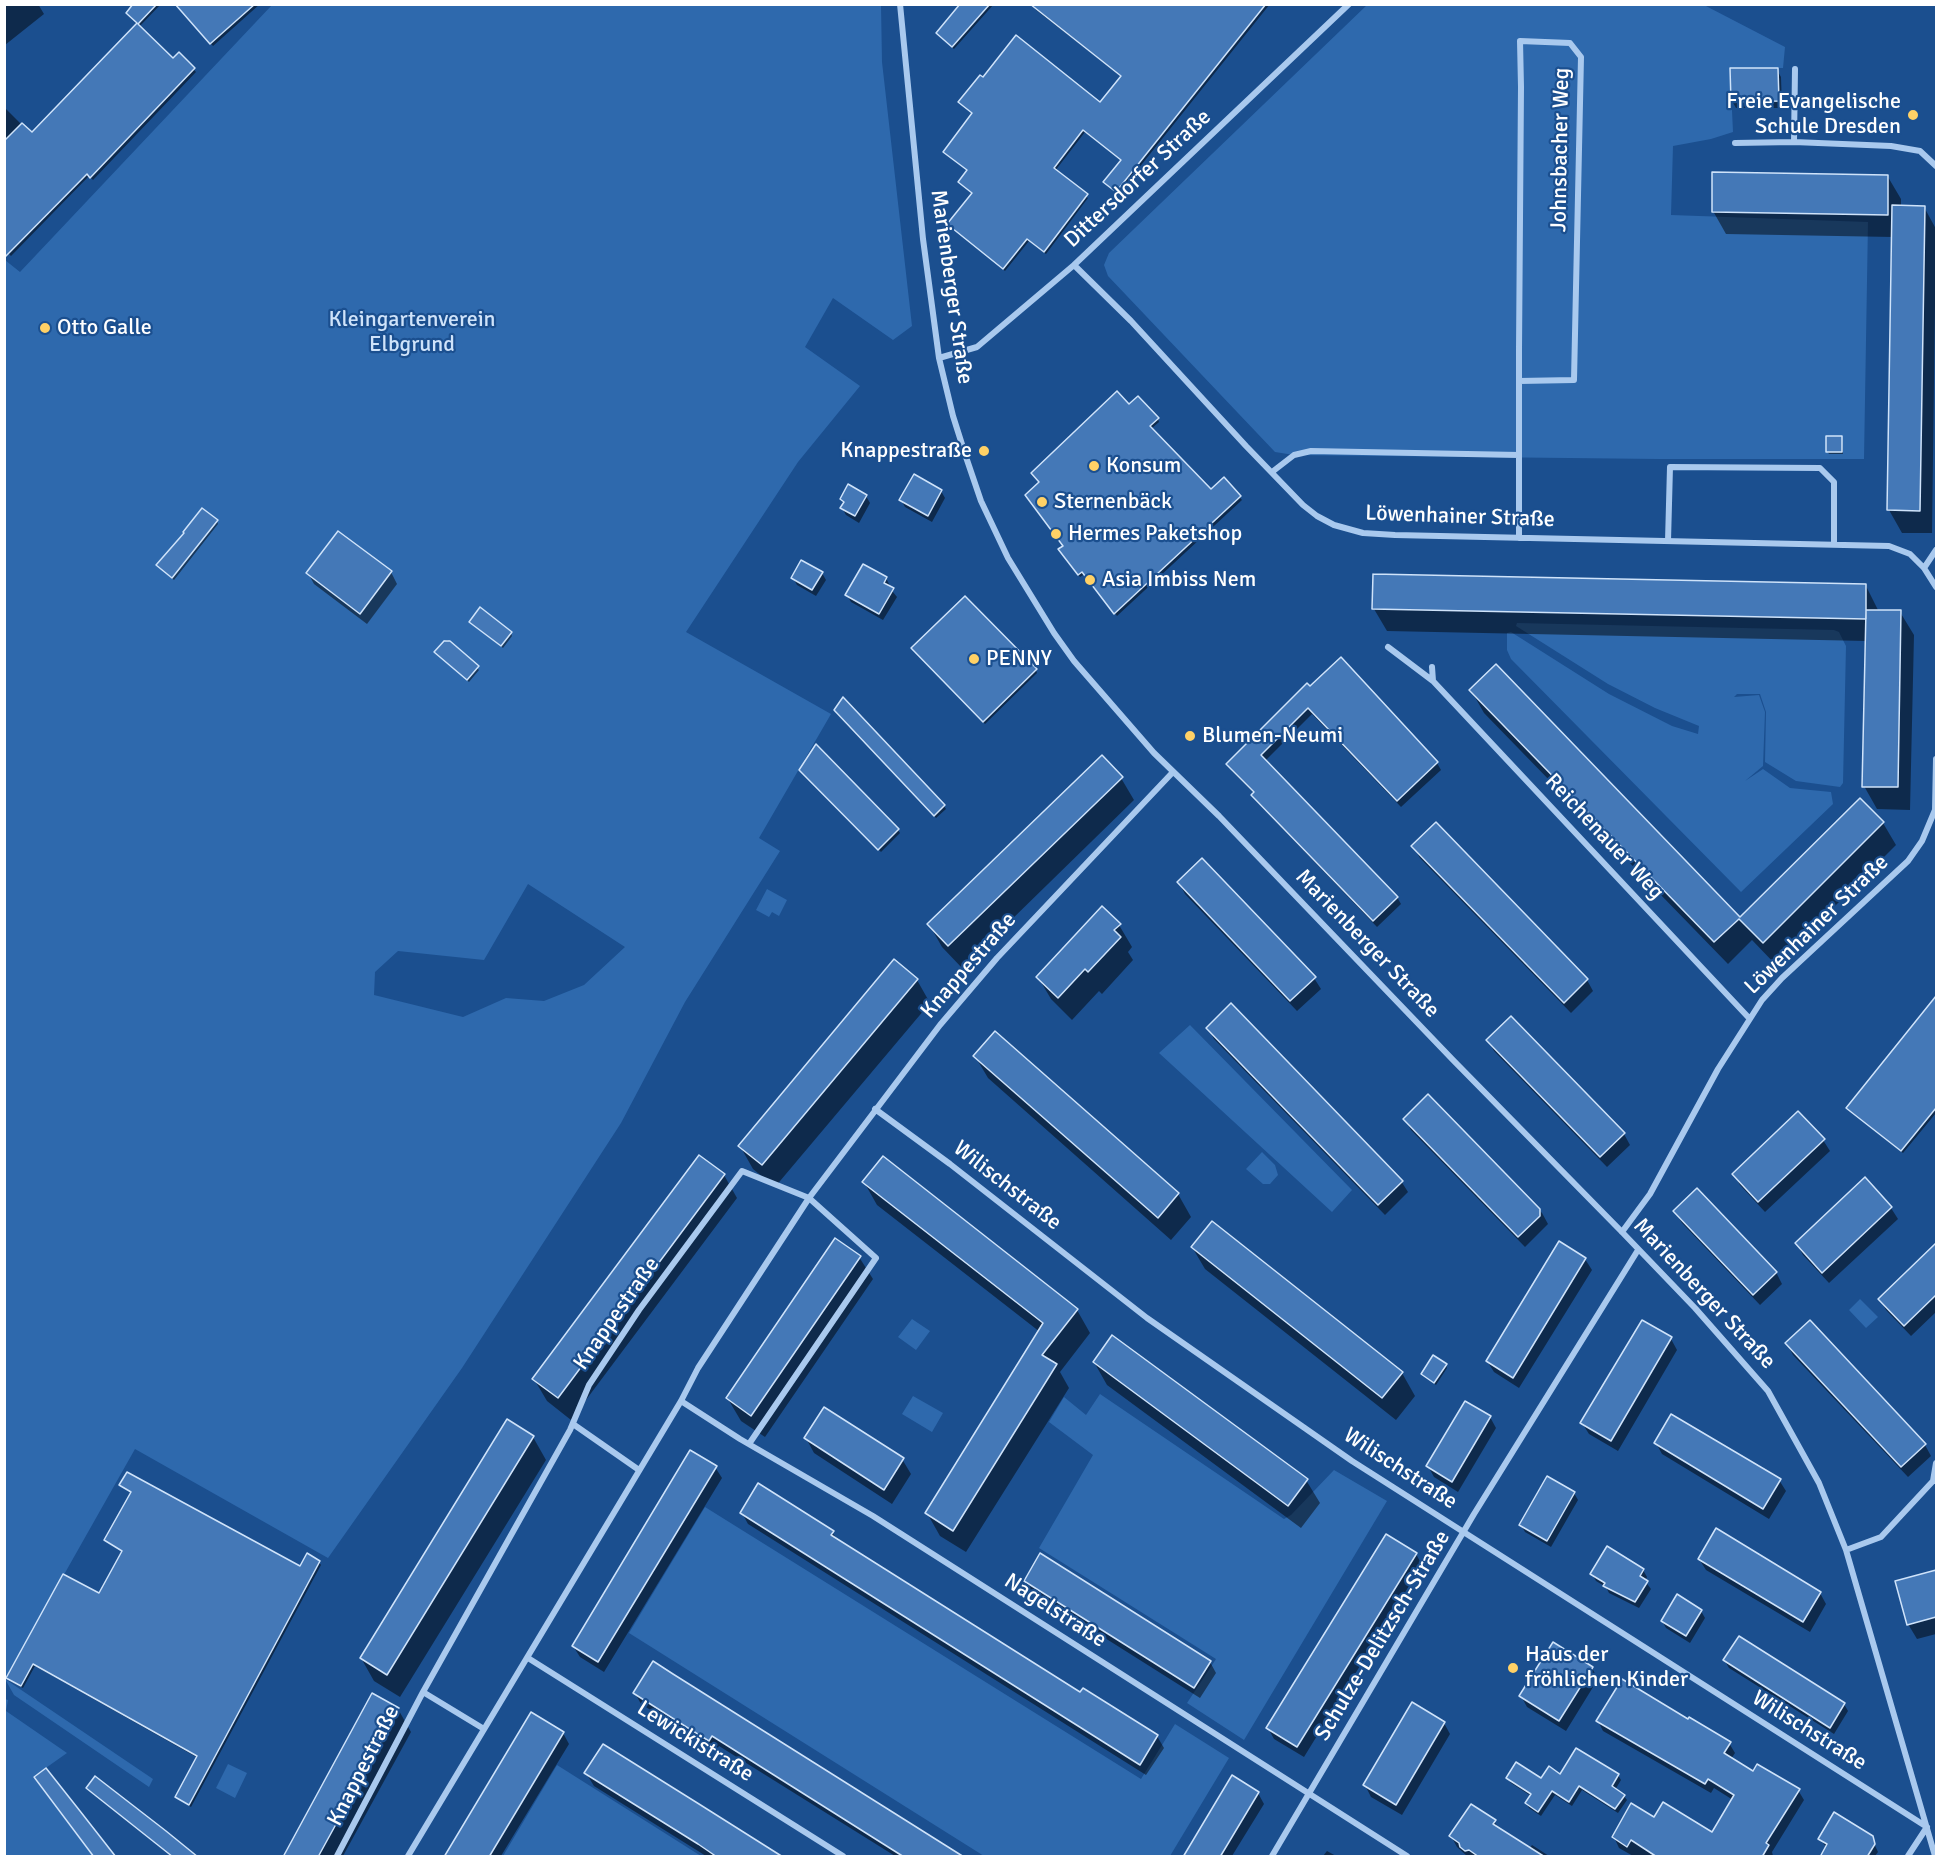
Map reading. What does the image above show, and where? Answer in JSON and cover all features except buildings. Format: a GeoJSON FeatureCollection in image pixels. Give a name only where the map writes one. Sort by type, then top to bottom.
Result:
{"type":"FeatureCollection","features":[{"type":"Feature","properties":{"kind":"street","name":"Marienberger Straße"},"geometry":{"type":"LineString","coordinates":[[900,4],[923,239],[939,358],[966,457],[986,512],[1008,558],[1074,661],[1147,745],[1219,816],[1622,1232],[1695,1308],[1768,1390],[1819,1483],[1846,1551],[1935,1857]]}},
{"type":"Feature","properties":{"kind":"street","name":"Dittersdorfer Straße"},"geometry":{"type":"LineString","coordinates":[[939,358],[977,347],[1074,265],[1349,4]]}},
{"type":"Feature","properties":{"kind":"street","name":"Johnsbacher Weg"},"geometry":{"type":"LineString","coordinates":[[1519,381],[1574,380],[1581,57],[1570,43],[1520,41],[1519,381],[1519,538]]}},
{"type":"Feature","properties":{"kind":"street"},"geometry":{"type":"LineString","coordinates":[[1794,142],[1795,69]]}},
{"type":"Feature","properties":{"kind":"street"},"geometry":{"type":"LineString","coordinates":[[1735,144],[1794,142],[1892,146],[1920,151],[1936,166]]}},
{"type":"Feature","properties":{"kind":"street","name":"Löwenhainer Straße"},"geometry":{"type":"LineString","coordinates":[[1074,265],[1131,321],[1272,472],[1317,516],[1349,530],[1395,535],[1889,546],[1910,554],[1924,568],[1936,587]]}},
{"type":"Feature","properties":{"kind":"street"},"geometry":{"type":"LineString","coordinates":[[1272,472],[1294,455],[1311,451],[1519,455]]}},
{"type":"Feature","properties":{"kind":"street"},"geometry":{"type":"LineString","coordinates":[[1668,541],[1670,467],[1820,468],[1834,482],[1834,544]]}},
{"type":"Feature","properties":{"kind":"street"},"geometry":{"type":"LineString","coordinates":[[1924,568],[1936,550]]}},
{"type":"Feature","properties":{"kind":"street","name":"Reichenauer Weg"},"geometry":{"type":"LineString","coordinates":[[1388,647],[1433,681],[1749,1018]]}},
{"type":"Feature","properties":{"kind":"street"},"geometry":{"type":"LineString","coordinates":[[1432,667],[1433,681]]}},
{"type":"Feature","properties":{"kind":"street","name":"Löwenhainer Straße"},"geometry":{"type":"LineString","coordinates":[[1622,1232],[1650,1194],[1718,1069],[1749,1018],[1782,978],[1908,861],[1922,841],[1935,810],[1936,759]]}},
{"type":"Feature","properties":{"kind":"street","name":"Knappestraße"},"geometry":{"type":"LineString","coordinates":[[408,1857],[681,1401],[698,1368],[808,1198],[940,1025],[997,958],[1173,772]]}},
{"type":"Feature","properties":{"kind":"street","name":"Wilischstraße"},"geometry":{"type":"LineString","coordinates":[[875,1109],[950,1164],[1147,1318],[1352,1461],[1927,1827]]}},
{"type":"Feature","properties":{"kind":"street","name":"Knappestraße"},"geometry":{"type":"LineString","coordinates":[[337,1857],[423,1692],[573,1424],[589,1385],[639,1310],[742,1171],[808,1198],[876,1258],[749,1444]]}},
{"type":"Feature","properties":{"kind":"street","name":"Schulze-Delitzsch-Straße"},"geometry":{"type":"LineString","coordinates":[[1272,1857],[1474,1514],[1638,1250]]}},
{"type":"Feature","properties":{"kind":"street","name":"Nagelstraße"},"geometry":{"type":"LineString","coordinates":[[681,1401],[749,1444],[873,1516],[1407,1857]]}},
{"type":"Feature","properties":{"kind":"street"},"geometry":{"type":"LineString","coordinates":[[573,1424],[639,1470]]}},
{"type":"Feature","properties":{"kind":"street"},"geometry":{"type":"LineString","coordinates":[[1846,1551],[1881,1537],[1935,1481],[1936,1463]]}},
{"type":"Feature","properties":{"kind":"street","name":"Lewickistraße"},"geometry":{"type":"LineString","coordinates":[[528,1658],[843,1857]]}},
{"type":"Feature","properties":{"kind":"street","name":"Knappestraße"},"geometry":{"type":"LineString","coordinates":[[423,1692],[484,1728]]}},
{"type":"Feature","properties":{"kind":"street"},"geometry":{"type":"LineString","coordinates":[[1908,1857],[1927,1827]]}},
{"type":"Feature","properties":{"kind":"green space","name":"Kleingartenverein Elbgrund"},"geometry":{"type":"Polygon","coordinates":[[[272,5],[881,5],[882,62],[912,326],[893,340],[833,298],[805,347],[860,386],[798,462],[686,632],[831,714],[759,838],[780,851],[685,1002],[621,1123],[462,1368],[328,1558],[135,1449],[5,1679],[5,260],[20,272],[272,5]],[[528,884],[484,960],[398,951],[375,972],[374,995],[463,1017],[506,998],[544,1001],[584,985],[625,947],[528,884]]]}},
{"type":"Feature","properties":{"kind":"green space"},"geometry":{"type":"Polygon","coordinates":[[[1367,5],[1704,5],[1785,47],[1783,68],[1730,68],[1733,132],[1711,139],[1673,146],[1671,215],[1868,222],[1864,459],[1294,455],[1275,452],[1108,276],[1104,265],[1109,253],[1367,5]]]}},
{"type":"Feature","properties":{"kind":"green space"},"geometry":{"type":"Polygon","coordinates":[[[1517,623],[1834,630],[1839,632],[1846,646],[1843,783],[1840,787],[1796,781],[1765,762],[1766,712],[1760,694],[1737,694],[1734,697],[1759,695],[1765,712],[1763,766],[1745,781],[1763,769],[1790,788],[1831,792],[1833,804],[1741,892],[1511,659],[1507,650],[1507,633],[1511,632],[1609,694],[1672,726],[1698,734],[1699,726],[1655,708],[1608,684],[1516,626],[1517,623]]]}},
{"type":"Feature","properties":{"kind":"green space"},"geometry":{"type":"Polygon","coordinates":[[[767,889],[787,900],[779,916],[772,912],[769,917],[756,910],[767,889]]]}},
{"type":"Feature","properties":{"kind":"green space"},"geometry":{"type":"Polygon","coordinates":[[[1190,1025],[1352,1190],[1332,1212],[1159,1053],[1190,1025]]]}},
{"type":"Feature","properties":{"kind":"green space"},"geometry":{"type":"Polygon","coordinates":[[[1262,1152],[1275,1165],[1278,1175],[1270,1184],[1263,1184],[1246,1169],[1262,1152]]]}},
{"type":"Feature","properties":{"kind":"green space"},"geometry":{"type":"Polygon","coordinates":[[[1860,1299],[1878,1317],[1866,1328],[1849,1310],[1860,1299]]]}},
{"type":"Feature","properties":{"kind":"green space"},"geometry":{"type":"Polygon","coordinates":[[[912,1319],[930,1331],[916,1350],[898,1337],[912,1319]]]}},
{"type":"Feature","properties":{"kind":"green space"},"geometry":{"type":"Polygon","coordinates":[[[1100,1394],[1284,1519],[1291,1515],[1334,1470],[1387,1501],[1244,1740],[1187,1703],[1216,1659],[1039,1548],[1093,1455],[1049,1422],[1064,1397],[1086,1415],[1100,1394]]]}},
{"type":"Feature","properties":{"kind":"green space"},"geometry":{"type":"Polygon","coordinates":[[[913,1396],[943,1413],[932,1432],[902,1414],[913,1396]]]}},
{"type":"Feature","properties":{"kind":"green space"},"geometry":{"type":"Polygon","coordinates":[[[705,1507],[1141,1779],[1175,1724],[1229,1758],[1170,1856],[984,1856],[629,1633],[705,1507]]]}},
{"type":"Feature","properties":{"kind":"green space"},"geometry":{"type":"Polygon","coordinates":[[[5,1679],[153,1779],[149,1787],[14,1695],[5,1679]]]}},
{"type":"Feature","properties":{"kind":"green space"},"geometry":{"type":"Polygon","coordinates":[[[5,1699],[8,1700],[6,1711],[67,1753],[33,1777],[93,1856],[5,1856],[5,1699]]]}},
{"type":"Feature","properties":{"kind":"green space"},"geometry":{"type":"Polygon","coordinates":[[[228,1764],[247,1773],[235,1798],[216,1788],[228,1764]]]}},
{"type":"Feature","properties":{"kind":"green space"},"geometry":{"type":"Polygon","coordinates":[[[557,1765],[701,1856],[503,1856],[557,1765]]]}},
{"type":"Feature","properties":{"kind":"place","name":"Freie Evangelische Schule Dresden"},"geometry":{"type":"Point","coordinates":[1913,115]}},
{"type":"Feature","properties":{"kind":"place","name":"Otto Galle"},"geometry":{"type":"Point","coordinates":[45,328]}},
{"type":"Feature","properties":{"kind":"place","name":"Knappestraße"},"geometry":{"type":"Point","coordinates":[984,451]}},
{"type":"Feature","properties":{"kind":"place","name":"Konsum"},"geometry":{"type":"Point","coordinates":[1094,466]}},
{"type":"Feature","properties":{"kind":"place","name":"Sternenbäck"},"geometry":{"type":"Point","coordinates":[1042,502]}},
{"type":"Feature","properties":{"kind":"place","name":"Hermes Paketshop"},"geometry":{"type":"Point","coordinates":[1056,534]}},
{"type":"Feature","properties":{"kind":"place","name":"Asia Imbiss Nem"},"geometry":{"type":"Point","coordinates":[1090,580]}},
{"type":"Feature","properties":{"kind":"place","name":"PENNY"},"geometry":{"type":"Point","coordinates":[974,659]}},
{"type":"Feature","properties":{"kind":"place","name":"Blumen-Neumi"},"geometry":{"type":"Point","coordinates":[1190,736]}},
{"type":"Feature","properties":{"kind":"place","name":"Haus der fröhlichen Kinder"},"geometry":{"type":"Point","coordinates":[1513,1668]}}]}
